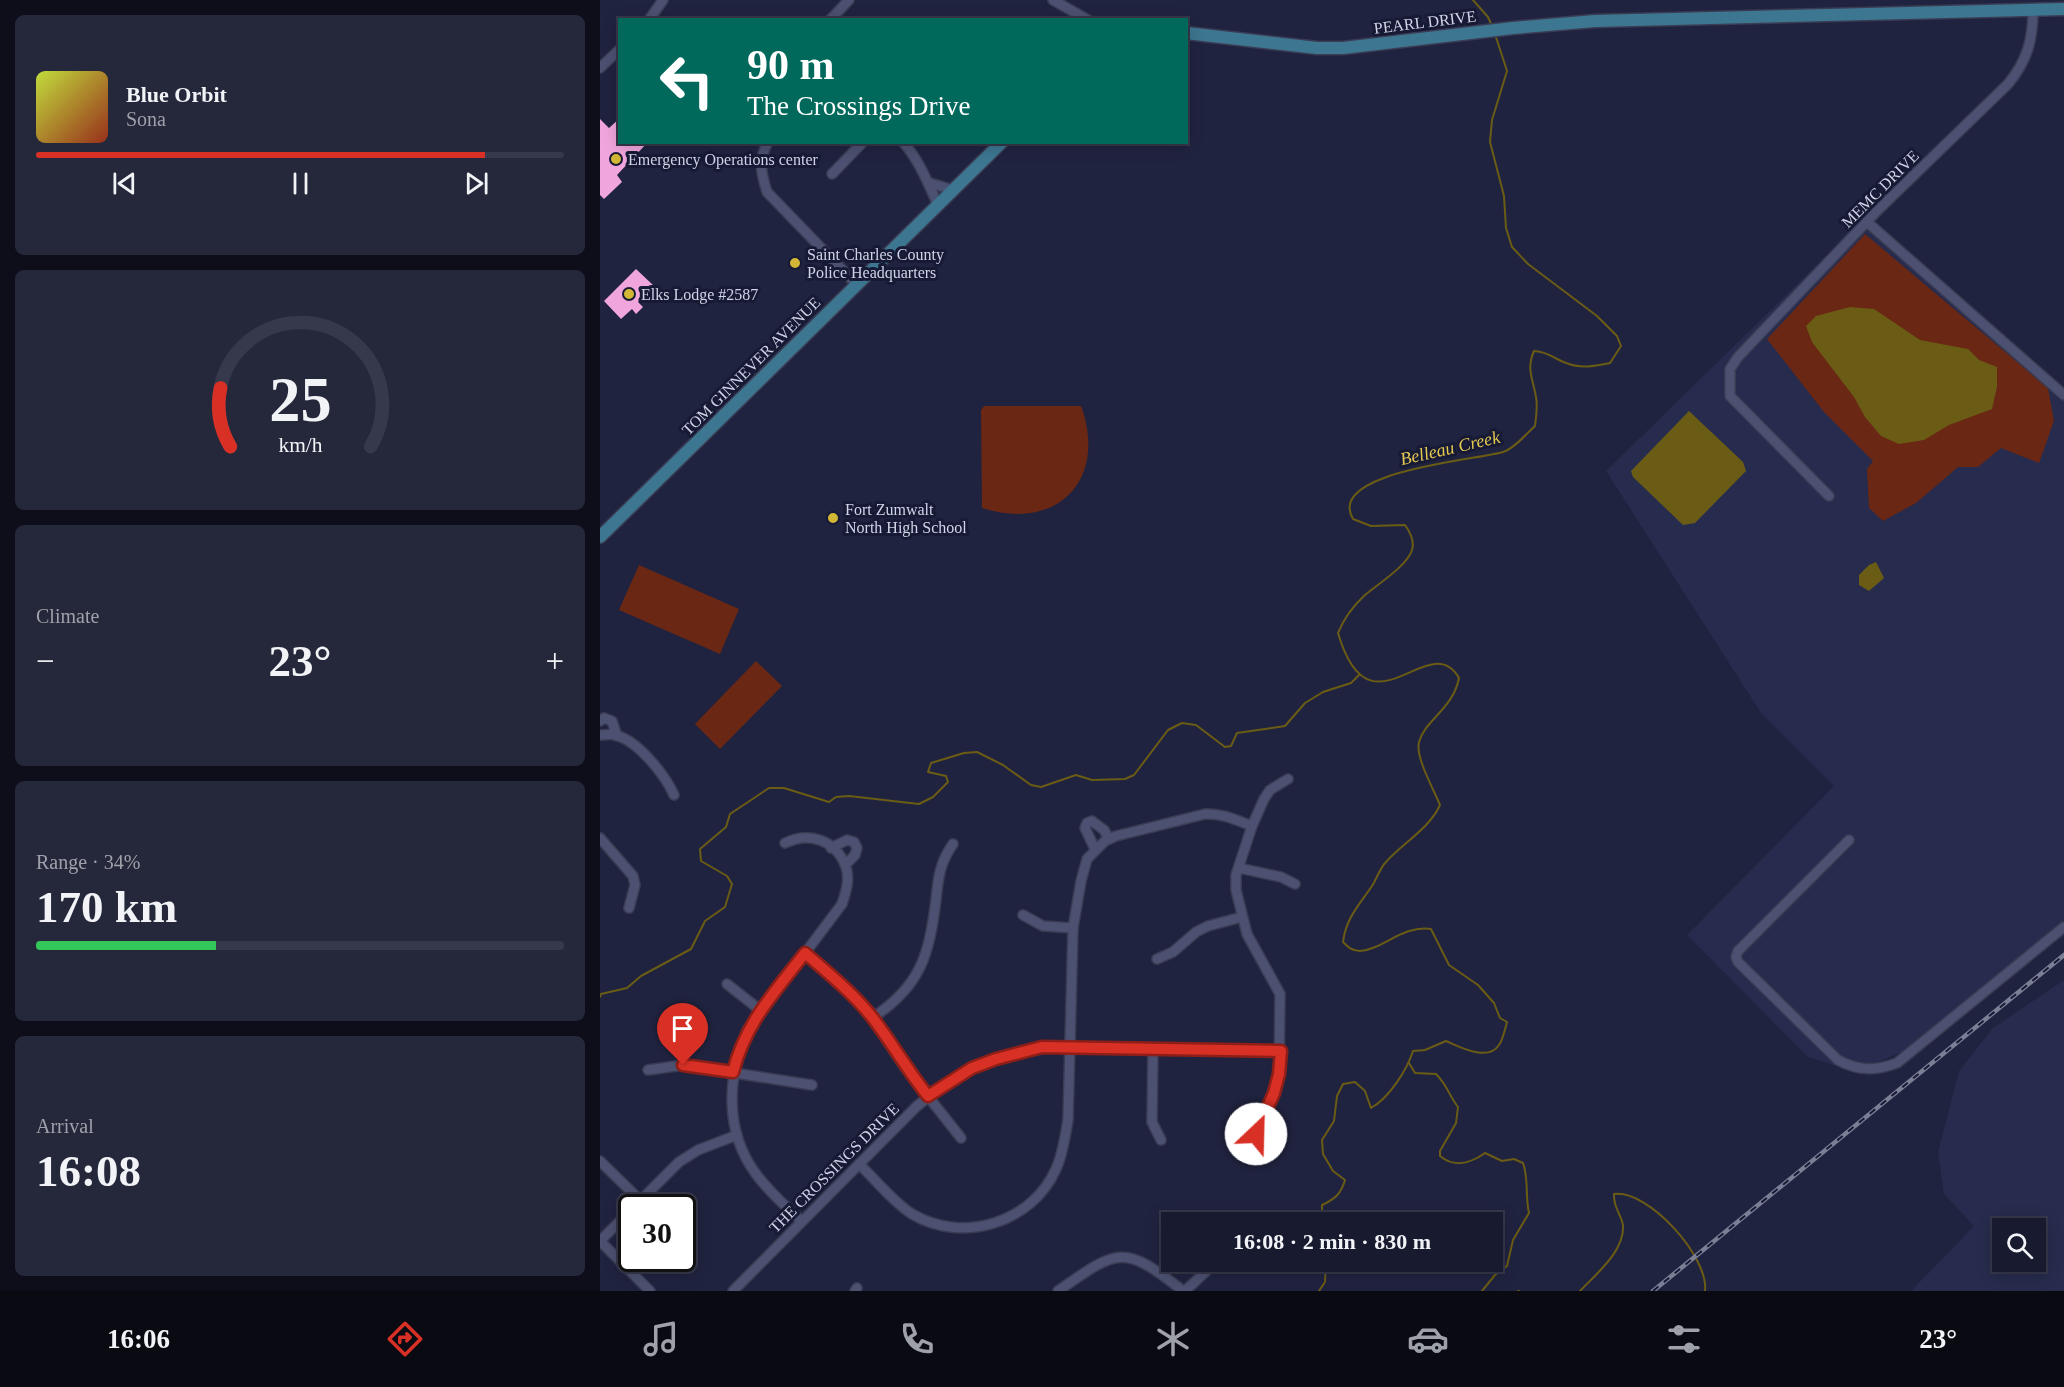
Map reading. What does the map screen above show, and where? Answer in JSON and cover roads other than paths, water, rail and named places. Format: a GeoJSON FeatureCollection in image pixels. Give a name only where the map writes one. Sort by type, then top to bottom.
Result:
{"type":"FeatureCollection","features":[{"type":"Feature","properties":{"kind":"main road","name":"PEARL DRIVE"},"geometry":{"type":"LineString","coordinates":[[1188,33],[1332,48],[1366,47],[1513,28],[1618,20],[2064,9]]}},
{"type":"Feature","properties":{"kind":"main road","name":"TOM GINNEVER AVENUE"},"geometry":{"type":"LineString","coordinates":[[600,537],[1000,144]]}},
{"type":"Feature","properties":{"kind":"street"},"geometry":{"type":"LineString","coordinates":[[650,18],[663,0]]}},
{"type":"Feature","properties":{"kind":"street"},"geometry":{"type":"LineString","coordinates":[[832,18],[849,0]]}},
{"type":"Feature","properties":{"kind":"street"},"geometry":{"type":"LineString","coordinates":[[1053,0],[1084,18]]}},
{"type":"Feature","properties":{"kind":"street","name":"MEMC DRIVE"},"geometry":{"type":"LineString","coordinates":[[1829,496],[1730,396],[1728,381],[1730,369],[1738,357],[1867,222],[2018,72],[2030,48],[2033,10]]}},
{"type":"Feature","properties":{"kind":"street"},"geometry":{"type":"LineString","coordinates":[[600,68],[618,51]]}},
{"type":"Feature","properties":{"kind":"street"},"geometry":{"type":"LineString","coordinates":[[767,144],[761,161],[762,176],[767,192],[857,285]]}},
{"type":"Feature","properties":{"kind":"street"},"geometry":{"type":"LineString","coordinates":[[832,174],[861,144]]}},
{"type":"Feature","properties":{"kind":"street"},"geometry":{"type":"LineString","coordinates":[[905,144],[930,183],[938,205]]}},
{"type":"Feature","properties":{"kind":"street"},"geometry":{"type":"LineString","coordinates":[[930,183],[953,190]]}},
{"type":"Feature","properties":{"kind":"street"},"geometry":{"type":"LineString","coordinates":[[1867,222],[2064,395]]}},
{"type":"Feature","properties":{"kind":"street"},"geometry":{"type":"LineString","coordinates":[[600,721],[604,718],[612,721],[617,736]]}},
{"type":"Feature","properties":{"kind":"street"},"geometry":{"type":"LineString","coordinates":[[600,735],[617,736],[630,741],[668,781],[674,795]]}},
{"type":"Feature","properties":{"kind":"street"},"geometry":{"type":"LineString","coordinates":[[1256,1153],[1256,1134],[1274,1093],[1279,1074],[1280,994],[1247,934],[1236,890],[1239,868],[1252,826],[1270,790],[1288,779]]}},
{"type":"Feature","properties":{"kind":"street"},"geometry":{"type":"LineString","coordinates":[[859,1164],[898,1203],[930,1222],[953,1227],[973,1228],[993,1224],[1016,1215],[1036,1200],[1048,1184],[1062,1151],[1069,1103],[1072,928],[1083,868],[1095,849],[1109,839],[1205,814],[1230,817],[1252,826]]}},
{"type":"Feature","properties":{"kind":"street"},"geometry":{"type":"LineString","coordinates":[[1095,849],[1085,828],[1087,823],[1092,821],[1096,823],[1109,839]]}},
{"type":"Feature","properties":{"kind":"street"},"geometry":{"type":"LineString","coordinates":[[785,843],[797,837],[810,837],[825,842],[840,856],[845,865],[848,884],[842,904],[760,1010],[748,1029],[739,1049],[733,1072],[731,1103],[737,1135],[744,1154],[758,1176],[801,1221]]}},
{"type":"Feature","properties":{"kind":"street"},"geometry":{"type":"LineString","coordinates":[[600,838],[633,876],[634,885],[629,908]]}},
{"type":"Feature","properties":{"kind":"street"},"geometry":{"type":"LineString","coordinates":[[831,848],[847,840],[854,842],[857,849],[855,855],[845,865]]}},
{"type":"Feature","properties":{"kind":"street"},"geometry":{"type":"LineString","coordinates":[[1849,840],[1746,943],[1736,957],[1738,962],[1838,1060],[1853,1067],[1882,1068],[1897,1063],[2064,927]]}},
{"type":"Feature","properties":{"kind":"street"},"geometry":{"type":"LineString","coordinates":[[872,1018],[888,1007],[923,965],[931,939],[940,865],[953,844]]}},
{"type":"Feature","properties":{"kind":"street"},"geometry":{"type":"LineString","coordinates":[[1239,868],[1281,877],[1295,884]]}},
{"type":"Feature","properties":{"kind":"street"},"geometry":{"type":"LineString","coordinates":[[1023,915],[1043,926],[1072,928]]}},
{"type":"Feature","properties":{"kind":"street"},"geometry":{"type":"LineString","coordinates":[[1157,959],[1173,952],[1196,932],[1208,926],[1242,917]]}},
{"type":"Feature","properties":{"kind":"street"},"geometry":{"type":"LineString","coordinates":[[805,953],[843,986],[872,1018],[904,1066],[961,1138]]}},
{"type":"Feature","properties":{"kind":"street"},"geometry":{"type":"LineString","coordinates":[[727,984],[760,1010]]}},
{"type":"Feature","properties":{"kind":"street","name":"THE CROSSINGS DRIVE"},"geometry":{"type":"LineString","coordinates":[[733,1291],[928,1096],[972,1068],[1042,1047],[1281,1051]]}},
{"type":"Feature","properties":{"kind":"street"},"geometry":{"type":"LineString","coordinates":[[1153,1048],[1152,1122],[1161,1140]]}},
{"type":"Feature","properties":{"kind":"street"},"geometry":{"type":"LineString","coordinates":[[648,1070],[674,1065],[812,1085]]}},
{"type":"Feature","properties":{"kind":"street"},"geometry":{"type":"LineString","coordinates":[[646,1194],[679,1162],[698,1150],[737,1135]]}},
{"type":"Feature","properties":{"kind":"street"},"geometry":{"type":"LineString","coordinates":[[600,1161],[634,1194]]}},
{"type":"Feature","properties":{"kind":"street"},"geometry":{"type":"LineString","coordinates":[[618,1222],[600,1241],[650,1291]]}},
{"type":"Feature","properties":{"kind":"street"},"geometry":{"type":"LineString","coordinates":[[1058,1291],[1110,1257],[1126,1256],[1139,1260],[1184,1291],[1205,1272]]}},
{"type":"Feature","properties":{"kind":"waterway","name":"Belleau Creek"},"geometry":{"type":"LineString","coordinates":[[1473,0],[1488,17],[1492,26]]}},
{"type":"Feature","properties":{"kind":"waterway","name":"Belleau Creek"},"geometry":{"type":"LineString","coordinates":[[1322,1212],[1322,1205],[1337,1196],[1345,1180],[1333,1171],[1323,1154],[1322,1140],[1334,1121],[1337,1096],[1343,1084],[1355,1082],[1365,1091],[1371,1108],[1384,1098],[1396,1083],[1413,1051],[1425,1050],[1446,1041],[1474,1052],[1488,1052],[1499,1045],[1507,1022],[1500,1018],[1494,1003],[1478,985],[1449,965],[1431,929],[1411,930],[1377,946],[1360,951],[1348,947],[1343,942],[1350,919],[1384,864],[1423,829],[1440,805],[1422,765],[1419,742],[1427,727],[1451,698],[1459,678],[1446,666],[1432,664],[1382,681],[1366,679],[1351,664],[1338,633],[1343,622],[1365,595],[1404,562],[1412,550],[1413,543],[1405,525],[1371,526],[1353,519],[1350,503],[1361,489],[1382,479],[1408,470],[1503,452],[1516,445],[1535,426],[1537,400],[1530,369],[1534,351],[1543,352],[1572,365],[1588,366],[1610,363],[1621,346],[1617,336],[1597,316],[1528,264],[1512,247],[1506,228],[1504,196],[1490,142],[1492,120],[1507,71],[1495,34]]}},
{"type":"Feature","properties":{"kind":"waterway"},"geometry":{"type":"LineString","coordinates":[[600,997],[601,994],[627,988],[641,976],[691,949],[705,921],[725,907],[732,884],[727,876],[701,861],[700,849],[726,827],[730,814],[769,788],[784,788],[829,802],[836,797],[849,796],[919,804],[933,797],[948,782],[946,776],[928,772],[931,763],[964,753],[977,752],[1003,765],[1031,785],[1041,787],[1076,775],[1092,780],[1125,779],[1134,775],[1168,730],[1182,723],[1196,725],[1225,747],[1231,746],[1237,733],[1285,726],[1305,703],[1323,692],[1351,683],[1359,675]]}},
{"type":"Feature","properties":{"kind":"waterway","name":"Belleau Creek"},"geometry":{"type":"LineString","coordinates":[[1409,1063],[1415,1073],[1436,1074],[1458,1107],[1456,1123],[1440,1151],[1440,1156],[1451,1162],[1462,1163],[1485,1153],[1502,1161],[1514,1159],[1523,1163],[1529,1213],[1513,1240],[1507,1266],[1495,1275],[1482,1291]]}},
{"type":"Feature","properties":{"kind":"waterway","name":"Belleau Creek"},"geometry":{"type":"LineString","coordinates":[[1580,1291],[1601,1270],[1619,1244],[1623,1225],[1614,1194],[1628,1195],[1643,1202],[1674,1228],[1697,1261],[1704,1277],[1705,1291]]}},
{"type":"Feature","properties":{"kind":"waterway"},"geometry":{"type":"LineString","coordinates":[[1319,1291],[1325,1282],[1326,1272]]}},
{"type":"Feature","properties":{"kind":"railway"},"geometry":{"type":"LineString","coordinates":[[1653,1291],[2064,955]]}},
{"type":"Feature","properties":{"kind":"place","name":"Emergency Operations center"},"geometry":{"type":"Point","coordinates":[616,159]}},
{"type":"Feature","properties":{"kind":"place","name":"Saint Charles County Police Headquarters"},"geometry":{"type":"Point","coordinates":[795,263]}},
{"type":"Feature","properties":{"kind":"place","name":"Elks Lodge #2587"},"geometry":{"type":"Point","coordinates":[629,294]}},
{"type":"Feature","properties":{"kind":"place","name":"Fort Zumwalt North High School"},"geometry":{"type":"Point","coordinates":[833,518]}}]}
